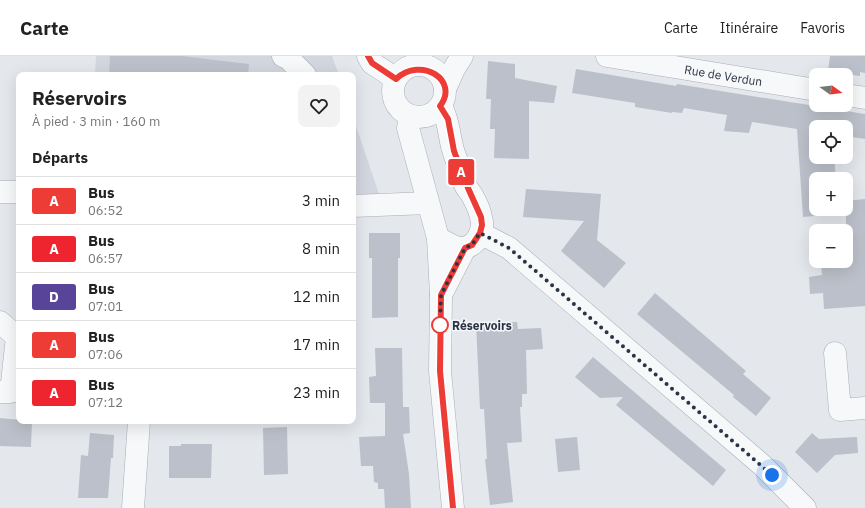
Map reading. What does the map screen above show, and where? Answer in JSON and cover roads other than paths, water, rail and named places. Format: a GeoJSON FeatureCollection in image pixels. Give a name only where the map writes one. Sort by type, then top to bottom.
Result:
{"type":"FeatureCollection","features":[{"type":"Feature","properties":{"kind":"street"},"geometry":{"type":"LineString","coordinates":[[283,56],[288,58],[301,72]]}},
{"type":"Feature","properties":{"kind":"street"},"geometry":{"type":"LineString","coordinates":[[368,56],[372,63],[396,79]]}},
{"type":"Feature","properties":{"kind":"street"},"geometry":{"type":"LineString","coordinates":[[441,295],[482,225],[481,217],[454,151],[443,98],[443,79],[438,72],[425,60],[407,67],[396,79],[393,95],[395,103],[400,110],[411,116],[423,117],[431,115],[443,98],[454,69],[462,56]]}},
{"type":"Feature","properties":{"kind":"street","name":"Rue de Verdun"},"geometry":{"type":"LineString","coordinates":[[607,56],[809,89]]}},
{"type":"Feature","properties":{"kind":"street"},"geometry":{"type":"LineString","coordinates":[[853,96],[865,98]]}},
{"type":"Feature","properties":{"kind":"street"},"geometry":{"type":"LineString","coordinates":[[411,116],[408,128],[438,238],[441,295],[440,371],[453,508]]}},
{"type":"Feature","properties":{"kind":"street"},"geometry":{"type":"LineString","coordinates":[[356,202],[428,203]]}},
{"type":"Feature","properties":{"kind":"street"},"geometry":{"type":"LineString","coordinates":[[438,238],[459,248],[472,240],[509,248],[762,465],[805,508]]}},
{"type":"Feature","properties":{"kind":"street"},"geometry":{"type":"LineString","coordinates":[[0,322],[16,336]]}},
{"type":"Feature","properties":{"kind":"street"},"geometry":{"type":"LineString","coordinates":[[0,392],[11,392],[16,346]]}},
{"type":"Feature","properties":{"kind":"street"},"geometry":{"type":"LineString","coordinates":[[835,353],[840,410],[865,408]]}},
{"type":"Feature","properties":{"kind":"street"},"geometry":{"type":"LineString","coordinates":[[134,508],[139,424]]}},
{"type":"Feature","properties":{"kind":"place","name":"Réservoirs"},"geometry":{"type":"Point","coordinates":[440,325]}}]}
